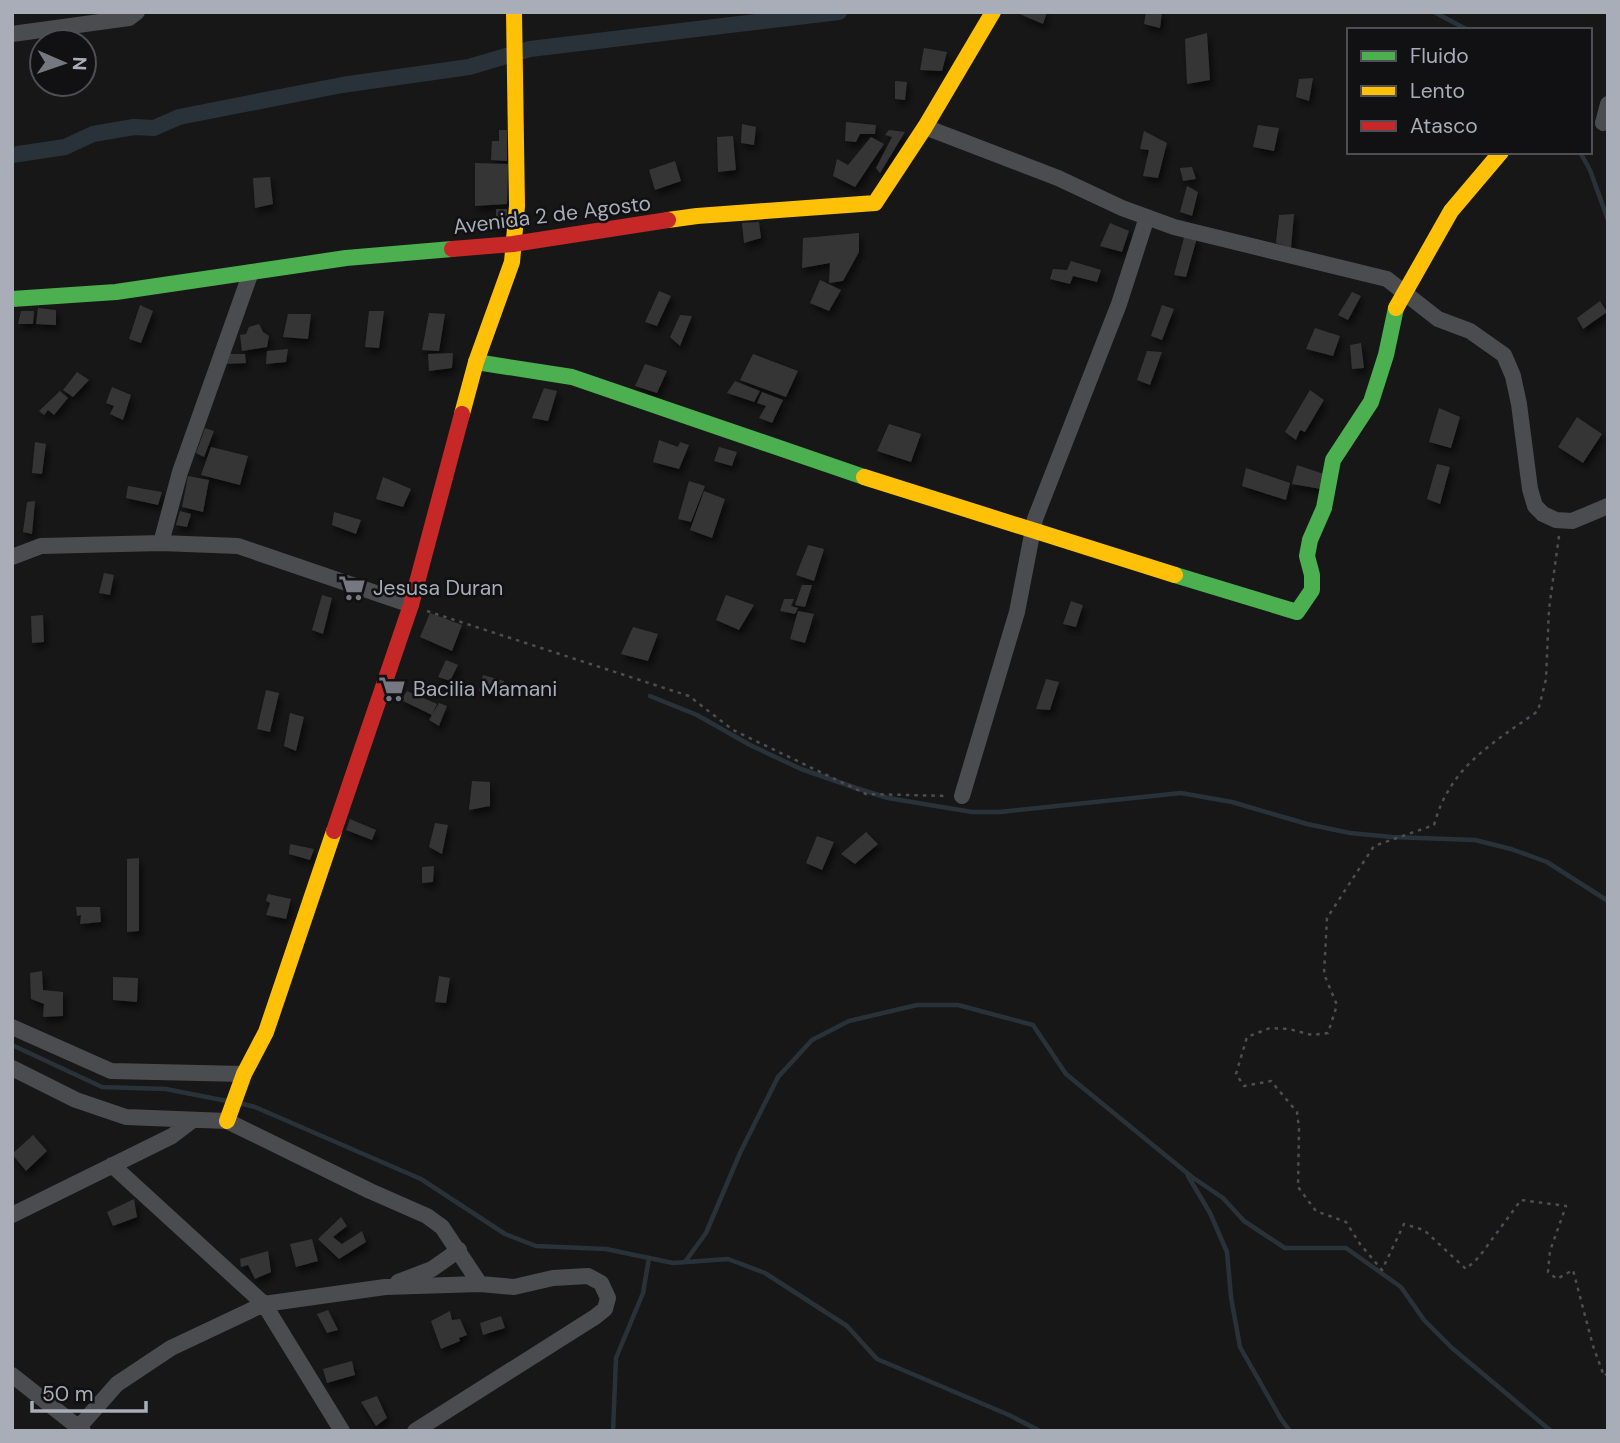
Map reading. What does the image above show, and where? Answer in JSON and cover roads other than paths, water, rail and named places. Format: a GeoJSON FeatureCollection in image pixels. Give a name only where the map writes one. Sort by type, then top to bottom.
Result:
{"type":"FeatureCollection","features":[{"type":"Feature","properties":{"kind":"street"},"geometry":{"type":"LineString","coordinates":[[12,34],[129,19],[136,12]]}},
{"type":"Feature","properties":{"kind":"street"},"geometry":{"type":"LineString","coordinates":[[231,1109],[244,1074],[266,1032],[411,605],[476,362],[512,262],[517,206],[514,12]]}},
{"type":"Feature","properties":{"kind":"street","name":"Avenida 2 de Agosto"},"geometry":{"type":"LineString","coordinates":[[12,299],[116,292],[346,258],[513,244],[697,216],[875,203],[925,127],[993,12]]}},
{"type":"Feature","properties":{"kind":"street"},"geometry":{"type":"LineString","coordinates":[[1603,123],[1608,104]]}},
{"type":"Feature","properties":{"kind":"street"},"geometry":{"type":"LineString","coordinates":[[925,127],[1058,178],[1147,217],[1186,230],[1387,279],[1438,319],[1470,331],[1504,355],[1513,376],[1519,404],[1525,462],[1535,506],[1543,514],[1556,520],[1572,521],[1608,506]]}},
{"type":"Feature","properties":{"kind":"street"},"geometry":{"type":"LineString","coordinates":[[476,362],[572,377],[838,469],[1033,532],[1297,612],[1312,590],[1312,575],[1307,556],[1310,540],[1324,508],[1328,478],[1334,460],[1371,402],[1387,355],[1394,312],[1451,211],[1499,154]]}},
{"type":"Feature","properties":{"kind":"street"},"geometry":{"type":"LineString","coordinates":[[961,796],[1017,612],[1035,519],[1119,304],[1147,217]]}},
{"type":"Feature","properties":{"kind":"street"},"geometry":{"type":"LineString","coordinates":[[161,543],[180,472],[251,272]]}},
{"type":"Feature","properties":{"kind":"street"},"geometry":{"type":"LineString","coordinates":[[12,557],[41,546],[161,543],[238,546],[411,605]]}},
{"type":"Feature","properties":{"kind":"street"},"geometry":{"type":"LineString","coordinates":[[12,1027],[111,1071],[244,1074]]}},
{"type":"Feature","properties":{"kind":"street"},"geometry":{"type":"LineString","coordinates":[[12,1069],[76,1100],[127,1117],[193,1120],[231,1109],[370,1191],[427,1216],[442,1227],[480,1284]]}},
{"type":"Feature","properties":{"kind":"street"},"geometry":{"type":"LineString","coordinates":[[12,1214],[172,1136],[193,1120]]}},
{"type":"Feature","properties":{"kind":"street"},"geometry":{"type":"LineString","coordinates":[[112,1166],[264,1304],[342,1431]]}},
{"type":"Feature","properties":{"kind":"street"},"geometry":{"type":"LineString","coordinates":[[386,1287],[432,1269],[459,1250]]}},
{"type":"Feature","properties":{"kind":"street"},"geometry":{"type":"LineString","coordinates":[[12,1375],[81,1429],[117,1384],[170,1348],[264,1304],[386,1287],[480,1284],[514,1287],[553,1278],[588,1276],[601,1283],[608,1298],[605,1309],[595,1317],[415,1431]]}},
{"type":"Feature","properties":{"kind":"waterway"},"geometry":{"type":"LineString","coordinates":[[12,155],[65,147],[93,134],[134,127],[154,128],[179,117],[342,85],[469,67],[530,49],[839,12]]}},
{"type":"Feature","properties":{"kind":"waterway"},"geometry":{"type":"LineString","coordinates":[[1434,12],[1464,28]]}},
{"type":"Feature","properties":{"kind":"waterway"},"geometry":{"type":"LineString","coordinates":[[1581,154],[1590,170],[1608,220]]}},
{"type":"Feature","properties":{"kind":"waterway"},"geometry":{"type":"LineString","coordinates":[[650,696],[697,715],[750,745],[801,769],[888,798],[972,812],[1000,812],[1181,793],[1232,802],[1307,824],[1350,833],[1475,840],[1511,849],[1547,862],[1608,901]]}},
{"type":"Feature","properties":{"kind":"waterway"},"geometry":{"type":"LineString","coordinates":[[685,1262],[706,1233],[740,1153],[778,1077],[812,1040],[849,1021],[917,1005],[958,1005],[1033,1025],[1066,1074],[1192,1177],[1223,1198],[1244,1221],[1285,1248],[1346,1248],[1401,1287],[1424,1320],[1452,1348],[1551,1431]]}},
{"type":"Feature","properties":{"kind":"waterway"},"geometry":{"type":"LineString","coordinates":[[12,1045],[102,1087],[166,1089],[227,1101]]}},
{"type":"Feature","properties":{"kind":"waterway"},"geometry":{"type":"LineString","coordinates":[[239,1103],[255,1107],[421,1179],[505,1234],[536,1246],[606,1249],[673,1263],[728,1259],[765,1273],[847,1326],[877,1359],[1009,1415],[1040,1431]]}},
{"type":"Feature","properties":{"kind":"waterway"},"geometry":{"type":"LineString","coordinates":[[1188,1176],[1210,1213],[1227,1252],[1231,1297],[1240,1347],[1290,1431]]}},
{"type":"Feature","properties":{"kind":"waterway"},"geometry":{"type":"LineString","coordinates":[[613,1431],[616,1358],[643,1293],[649,1258]]}},
{"type":"Feature","properties":{"kind":"place","name":"Jesusa Duran"},"geometry":{"type":"Point","coordinates":[352,588]}},
{"type":"Feature","properties":{"kind":"place","name":"Bacilia Mamani"},"geometry":{"type":"Point","coordinates":[392,689]}}]}
